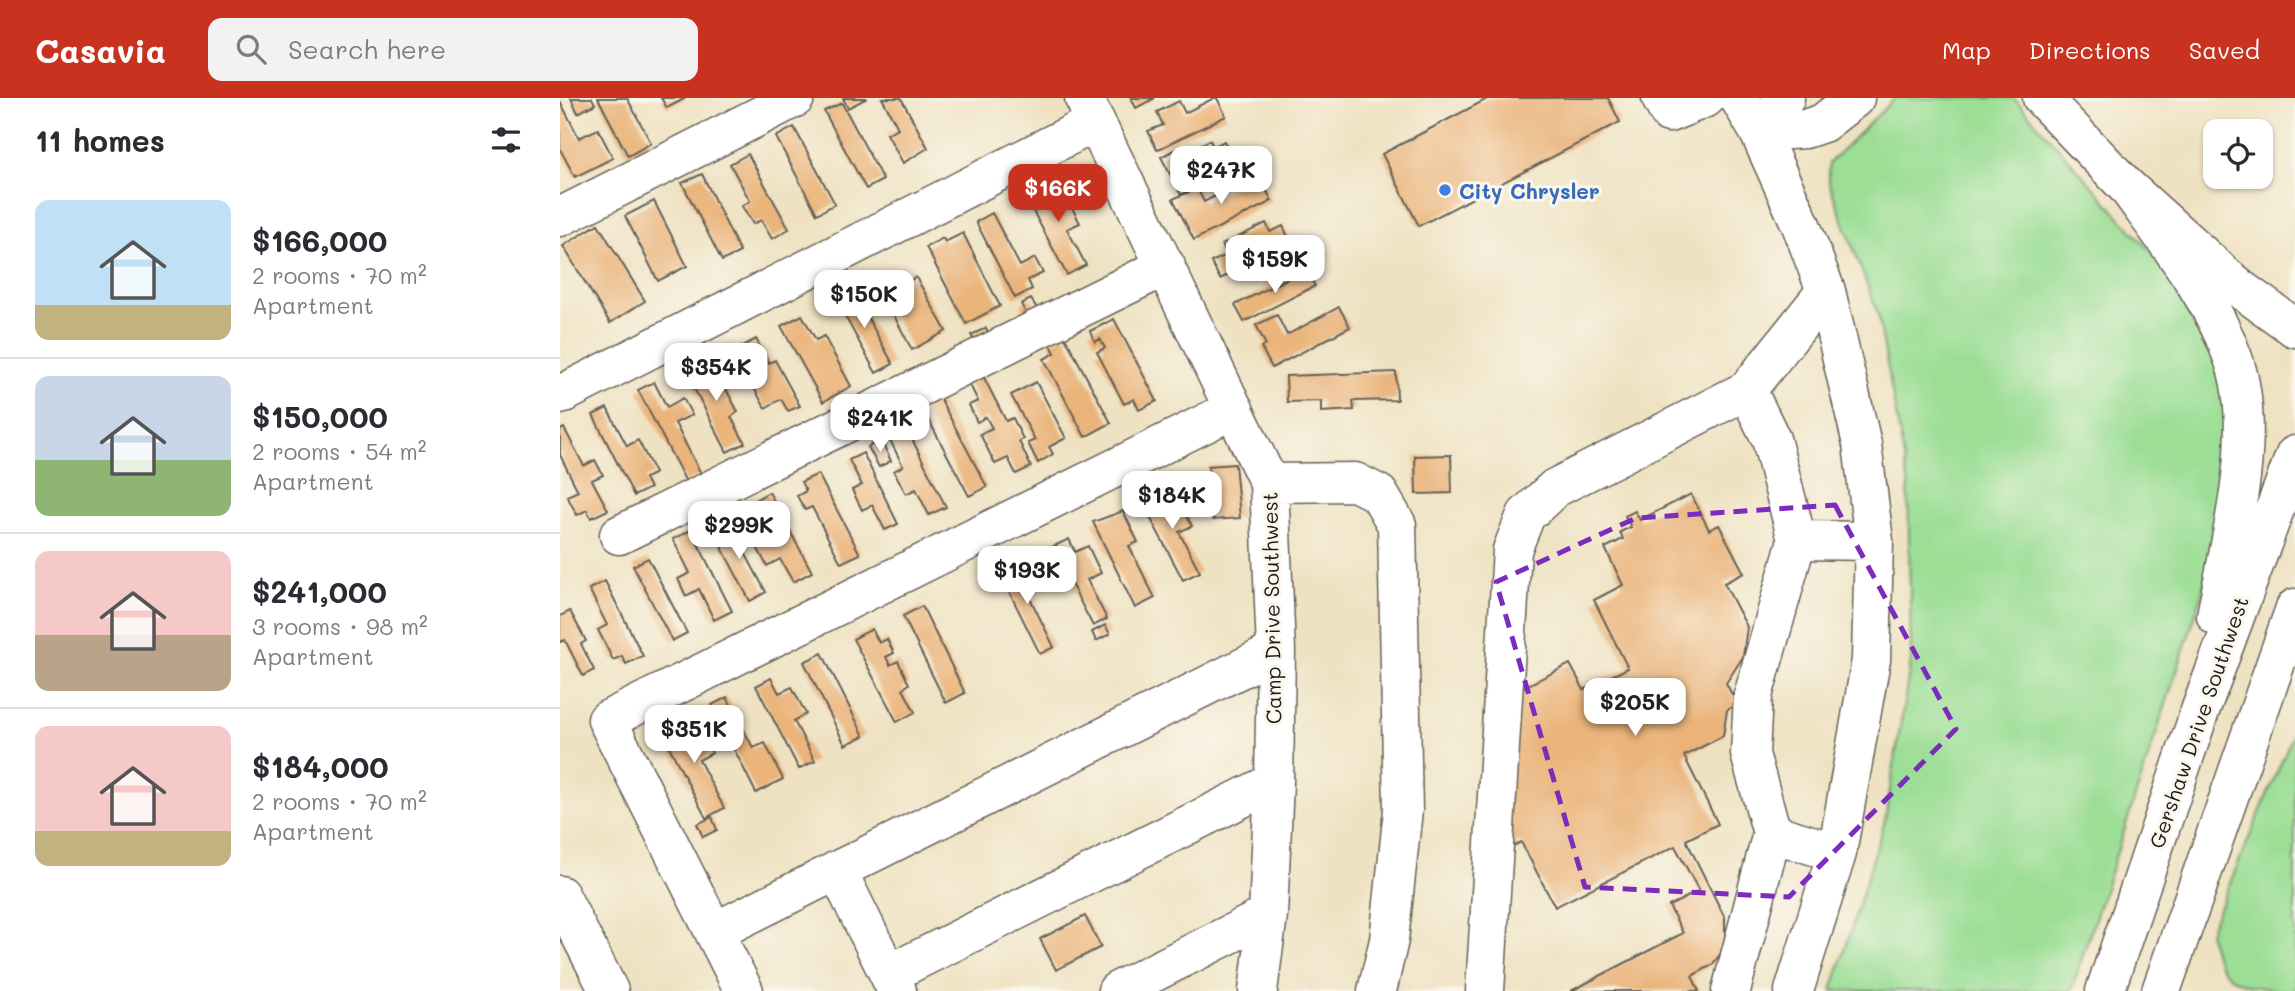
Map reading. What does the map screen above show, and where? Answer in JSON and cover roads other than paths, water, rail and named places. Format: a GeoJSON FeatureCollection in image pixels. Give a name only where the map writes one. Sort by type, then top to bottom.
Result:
{"type":"FeatureCollection","features":[{"type":"Feature","properties":{"kind":"main road"},"geometry":{"type":"LineString","coordinates":[[560,217],[795,98]]}},
{"type":"Feature","properties":{"kind":"main road"},"geometry":{"type":"LineString","coordinates":[[1661,98],[1669,113],[1706,98]]}},
{"type":"Feature","properties":{"kind":"main road"},"geometry":{"type":"LineString","coordinates":[[1739,98],[1759,131],[1801,225],[1825,290],[1862,444],[1874,541],[1871,660],[1837,853],[1794,991]]}},
{"type":"Feature","properties":{"kind":"main road"},"geometry":{"type":"LineString","coordinates":[[1759,131],[1785,98]]}},
{"type":"Feature","properties":{"kind":"main road"},"geometry":{"type":"LineString","coordinates":[[1759,131],[1805,129],[1823,123],[1855,98]]}},
{"type":"Feature","properties":{"kind":"main road"},"geometry":{"type":"LineString","coordinates":[[2042,98],[2127,187],[2239,288],[2295,328]]}},
{"type":"Feature","properties":{"kind":"main road"},"geometry":{"type":"LineString","coordinates":[[560,395],[1090,110]]}},
{"type":"Feature","properties":{"kind":"main road","name":"Camp Drive Southwest"},"geometry":{"type":"LineString","coordinates":[[1090,110],[1269,482],[1276,651],[1274,782],[1268,915],[1258,991]]}},
{"type":"Feature","properties":{"kind":"main road"},"geometry":{"type":"LineString","coordinates":[[2127,187],[2199,287],[2233,359],[2240,384],[2244,439],[2239,486],[2200,711]]}},
{"type":"Feature","properties":{"kind":"main road"},"geometry":{"type":"LineString","coordinates":[[620,535],[1166,266]]}},
{"type":"Feature","properties":{"kind":"main road"},"geometry":{"type":"LineString","coordinates":[[1485,991],[1512,550],[1526,515],[1555,488],[1747,390],[1825,290]]}},
{"type":"Feature","properties":{"kind":"main road"},"geometry":{"type":"LineString","coordinates":[[1731,991],[1772,833],[1750,754],[1753,696],[1797,540],[1771,439],[1747,390]]}},
{"type":"Feature","properties":{"kind":"main road"},"geometry":{"type":"LineString","coordinates":[[744,991],[607,720],[1234,409]]}},
{"type":"Feature","properties":{"kind":"main road","name":"Gershaw Drive Southwest"},"geometry":{"type":"LineString","coordinates":[[2105,991],[2200,711],[2295,455]]}},
{"type":"Feature","properties":{"kind":"main road"},"geometry":{"type":"LineString","coordinates":[[1269,482],[1355,482],[1379,494],[1397,525],[1403,810],[1390,940],[1377,991]]}},
{"type":"Feature","properties":{"kind":"main road"},"geometry":{"type":"LineString","coordinates":[[1797,540],[1874,541]]}},
{"type":"Feature","properties":{"kind":"main road"},"geometry":{"type":"LineString","coordinates":[[2169,989],[2295,608]]}},
{"type":"Feature","properties":{"kind":"main road"},"geometry":{"type":"LineString","coordinates":[[714,932],[1276,651]]}},
{"type":"Feature","properties":{"kind":"main road"},"geometry":{"type":"LineString","coordinates":[[837,870],[893,983],[1274,782]]}},
{"type":"Feature","properties":{"kind":"main road"},"geometry":{"type":"LineString","coordinates":[[1772,833],[1837,853]]}},
{"type":"Feature","properties":{"kind":"main road"},"geometry":{"type":"LineString","coordinates":[[560,895],[609,991]]}},
{"type":"Feature","properties":{"kind":"main road"},"geometry":{"type":"LineString","coordinates":[[1117,991],[1268,915]]}},
{"type":"Feature","properties":{"kind":"place","name":"City Chrysler"},"geometry":{"type":"Point","coordinates":[1445,190]}}]}
